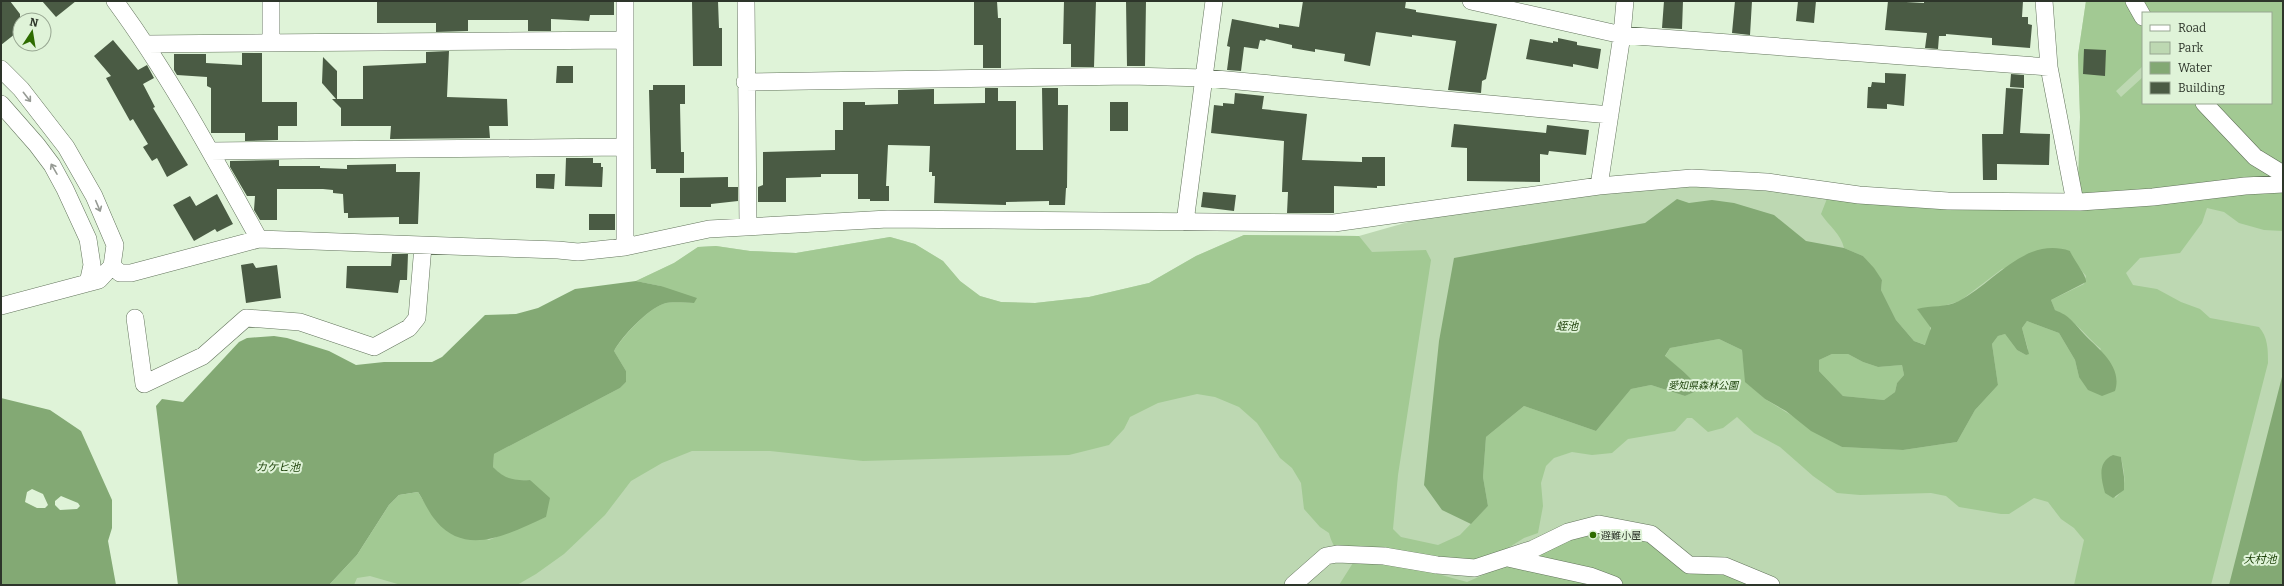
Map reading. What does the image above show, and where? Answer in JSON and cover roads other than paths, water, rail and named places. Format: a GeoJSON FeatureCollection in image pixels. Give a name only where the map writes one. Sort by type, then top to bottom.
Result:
{"type":"FeatureCollection","features":[{"type":"Feature","properties":{"kind":"street"},"geometry":{"type":"LineString","coordinates":[[115,1],[147,44],[210,151],[258,239]]}},
{"type":"Feature","properties":{"kind":"street"},"geometry":{"type":"LineString","coordinates":[[271,1],[271,42]]}},
{"type":"Feature","properties":{"kind":"street"},"geometry":{"type":"LineString","coordinates":[[625,1],[625,247]]}},
{"type":"Feature","properties":{"kind":"street"},"geometry":{"type":"LineString","coordinates":[[746,1],[745,82],[748,227]]}},
{"type":"Feature","properties":{"kind":"street"},"geometry":{"type":"LineString","coordinates":[[1185,222],[1214,1]]}},
{"type":"Feature","properties":{"kind":"street"},"geometry":{"type":"LineString","coordinates":[[1471,1],[1622,35],[2049,67]]}},
{"type":"Feature","properties":{"kind":"street"},"geometry":{"type":"LineString","coordinates":[[1599,186],[1622,35],[1625,1]]}},
{"type":"Feature","properties":{"kind":"street"},"geometry":{"type":"LineString","coordinates":[[2044,1],[2049,67],[2075,202]]}},
{"type":"Feature","properties":{"kind":"street"},"geometry":{"type":"LineString","coordinates":[[2134,1],[2142,15]]}},
{"type":"Feature","properties":{"kind":"street"},"geometry":{"type":"LineString","coordinates":[[147,44],[624,40]]}},
{"type":"Feature","properties":{"kind":"street"},"geometry":{"type":"LineString","coordinates":[[1,69],[21,89],[66,147],[94,196],[115,245],[112,266],[99,280],[1,306]]}},
{"type":"Feature","properties":{"kind":"street"},"geometry":{"type":"LineString","coordinates":[[745,82],[1130,76],[1205,78],[1610,114]]}},
{"type":"Feature","properties":{"kind":"street"},"geometry":{"type":"LineString","coordinates":[[1,104],[41,150],[52,165],[65,189],[88,239],[92,265],[88,283]]}},
{"type":"Feature","properties":{"kind":"street"},"geometry":{"type":"LineString","coordinates":[[2205,104],[2255,158],[2283,174]]}},
{"type":"Feature","properties":{"kind":"street"},"geometry":{"type":"LineString","coordinates":[[210,151],[625,148]]}},
{"type":"Feature","properties":{"kind":"street"},"geometry":{"type":"LineString","coordinates":[[112,266],[120,273],[131,273],[258,239],[578,252],[625,247],[710,229],[888,219],[1334,223],[1599,186],[1692,178],[1767,182],[1859,195],[1948,201],[2075,202],[2153,198],[2244,186],[2283,184]]}},
{"type":"Feature","properties":{"kind":"street"},"geometry":{"type":"LineString","coordinates":[[135,318],[144,384],[203,356],[246,318],[300,322],[374,347],[409,328],[417,318],[423,246]]}},
{"type":"Feature","properties":{"kind":"street"},"geometry":{"type":"LineString","coordinates":[[1293,585],[1326,556],[1337,554],[1384,556],[1437,565],[1475,568],[1533,549],[1568,532],[1598,524],[1651,534],[1689,565],[1725,566],[1771,585]]}},
{"type":"Feature","properties":{"kind":"street"},"geometry":{"type":"LineString","coordinates":[[1507,558],[1590,576],[1614,585]]}},
{"type":"Feature","properties":{"kind":"water","name":"蛭池"},"geometry":{"type":"Polygon","coordinates":[[[1677,199],[1689,203],[1712,200],[1734,203],[1774,215],[1806,241],[1844,248],[1863,256],[1882,280],[1881,290],[1896,320],[1914,341],[1925,345],[1931,328],[1917,309],[1944,306],[1959,301],[2024,255],[2039,250],[2054,248],[2070,251],[2086,279],[2086,282],[2051,300],[2055,310],[2071,320],[2108,359],[2116,374],[2117,382],[2115,391],[2102,396],[2088,390],[2079,377],[2075,360],[2059,333],[2027,321],[2022,328],[2029,354],[2026,355],[2017,350],[2005,334],[1998,336],[1992,344],[1998,385],[1975,410],[1957,442],[1903,450],[1842,447],[1811,431],[1786,411],[1765,399],[1745,382],[1742,350],[1719,339],[1670,348],[1665,356],[1701,389],[1685,396],[1651,385],[1631,389],[1596,431],[1524,406],[1486,437],[1483,477],[1488,506],[1471,524],[1442,510],[1424,485],[1439,341],[1454,258],[1645,223],[1677,199]],[[1832,354],[1819,360],[1819,371],[1843,396],[1884,400],[1895,392],[1897,383],[1904,375],[1902,365],[1878,367],[1863,362],[1848,354],[1832,354]]]}},
{"type":"Feature","properties":{"kind":"water","name":"カケヒ池"},"geometry":{"type":"Polygon","coordinates":[[[636,281],[661,286],[697,298],[694,303],[678,302],[663,304],[657,307],[643,317],[622,338],[614,351],[626,371],[626,382],[620,388],[494,454],[493,467],[497,471],[505,477],[519,480],[530,480],[550,498],[546,517],[518,530],[489,539],[475,540],[461,538],[448,532],[436,521],[418,492],[399,495],[389,505],[357,555],[329,585],[178,585],[156,406],[162,399],[183,402],[239,342],[247,338],[274,336],[287,338],[329,351],[356,365],[384,362],[432,362],[442,357],[485,315],[516,314],[538,308],[575,289],[636,281]]]}},
{"type":"Feature","properties":{"kind":"water","name":"大村池"},"geometry":{"type":"Polygon","coordinates":[[[2283,373],[2283,585],[2229,585],[2283,373]]]}},
{"type":"Feature","properties":{"kind":"water"},"geometry":{"type":"Polygon","coordinates":[[[1,398],[50,410],[81,431],[112,500],[112,528],[108,541],[116,585],[1,585],[1,398]],[[32,489],[27,492],[25,502],[37,508],[45,508],[48,505],[43,494],[32,489]],[[61,496],[55,501],[55,505],[60,510],[77,509],[80,506],[78,503],[61,496]]]}},
{"type":"Feature","properties":{"kind":"water"},"geometry":{"type":"Polygon","coordinates":[[[2113,455],[2121,457],[2124,490],[2113,498],[2105,493],[2102,482],[2102,466],[2108,458],[2113,455]]]}},
{"type":"Feature","properties":{"kind":"place","name":"避難小屋"},"geometry":{"type":"Point","coordinates":[1593,535]}},
{"type":"Feature","properties":{"kind":"park label","name":"愛知県森林公園"},"geometry":{"type":"Point","coordinates":[1703,385]}}]}
